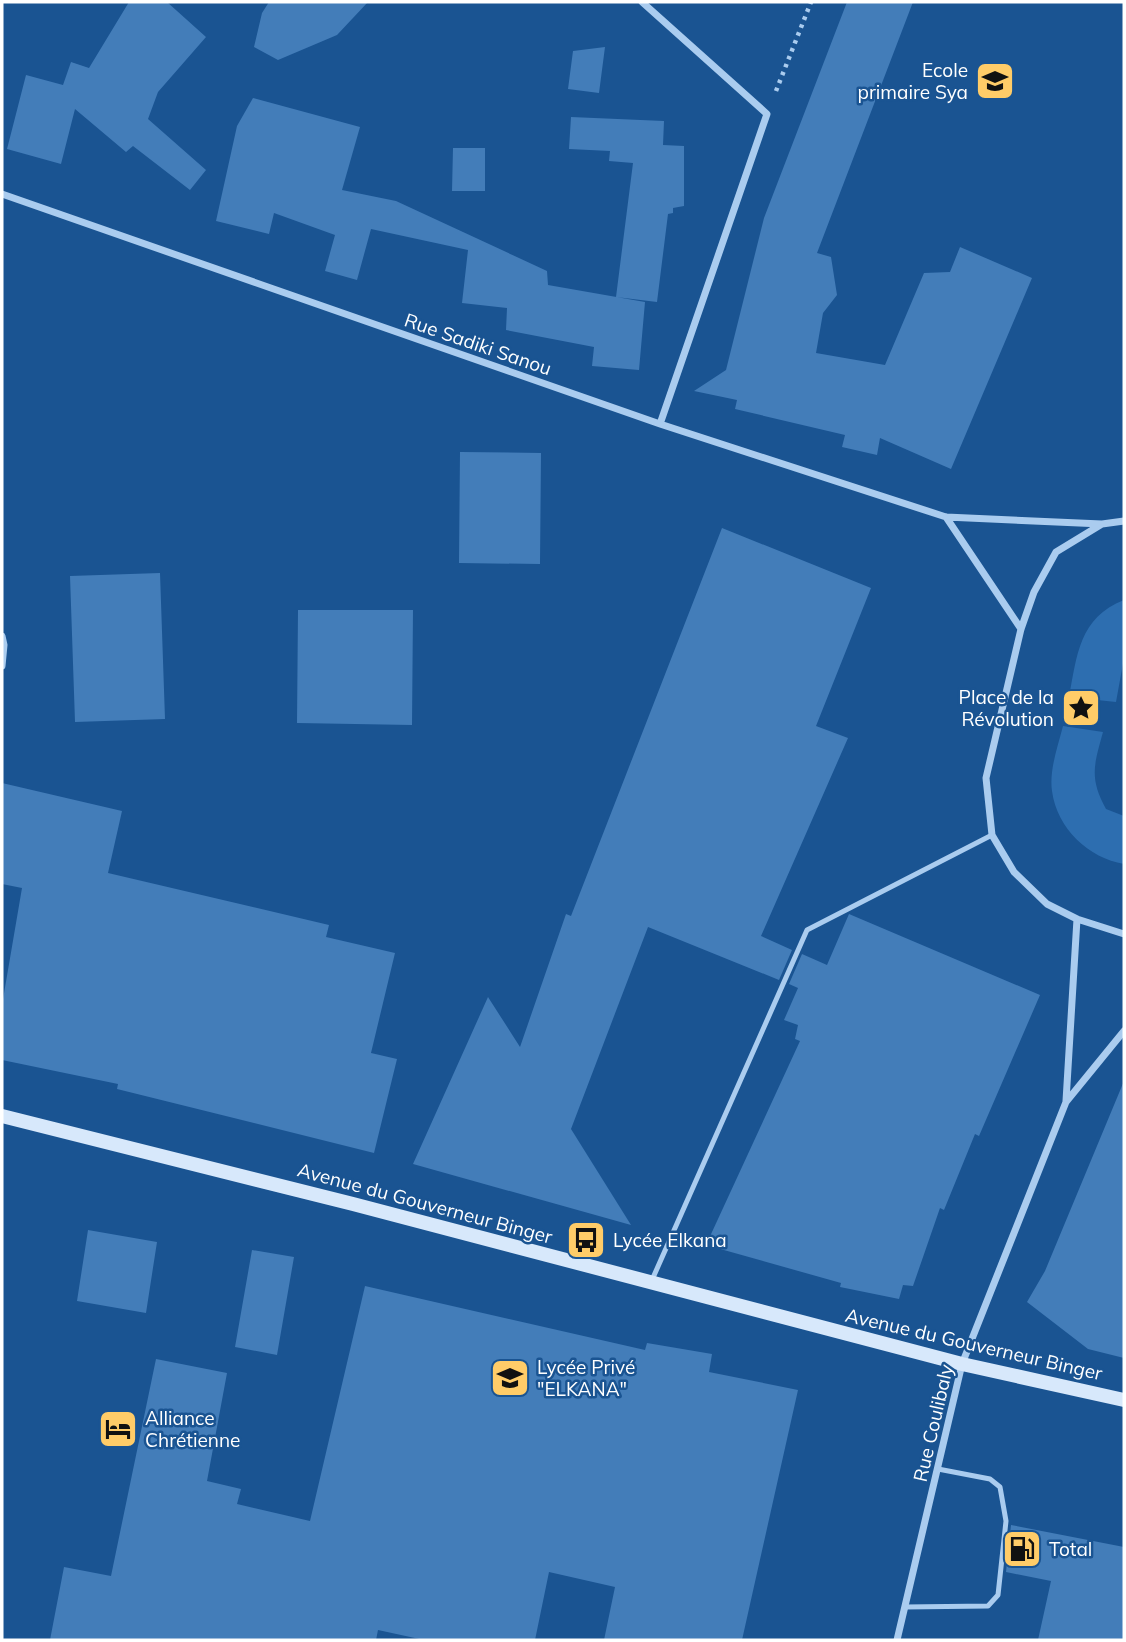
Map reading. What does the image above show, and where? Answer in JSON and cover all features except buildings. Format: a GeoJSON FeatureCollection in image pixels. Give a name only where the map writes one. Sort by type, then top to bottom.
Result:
{"type":"FeatureCollection","features":[{"type":"Feature","properties":{"kind":"street"},"geometry":{"type":"LineString","coordinates":[[642,2],[767,114],[660,424]]}},
{"type":"Feature","properties":{"kind":"street","name":"Rue Sadiki Sanou"},"geometry":{"type":"LineString","coordinates":[[2,194],[660,424],[946,517],[1102,524]]}},
{"type":"Feature","properties":{"kind":"street"},"geometry":{"type":"LineString","coordinates":[[946,517],[1021,629]]}},
{"type":"Feature","properties":{"kind":"street"},"geometry":{"type":"LineString","coordinates":[[1124,521],[1102,524],[1056,552],[1034,592],[1021,629],[986,778],[992,835],[1014,872],[1047,904],[1077,919],[1124,934]]}},
{"type":"Feature","properties":{"kind":"street"},"geometry":{"type":"LineString","coordinates":[[2,636],[2,666]]}},
{"type":"Feature","properties":{"kind":"street"},"geometry":{"type":"LineString","coordinates":[[1066,1102],[1077,919]]}},
{"type":"Feature","properties":{"kind":"street"},"geometry":{"type":"LineString","coordinates":[[1066,1102],[1124,1031]]}},
{"type":"Feature","properties":{"kind":"street","name":"Rue Coulibaly"},"geometry":{"type":"LineString","coordinates":[[897,1640],[962,1364],[1066,1102]]}},
{"type":"Feature","properties":{"kind":"street","name":"Avenue du Gouverneur Binger"},"geometry":{"type":"LineString","coordinates":[[2,1116],[363,1206],[962,1364],[1124,1400]]}},
{"type":"Feature","properties":{"kind":"lane"},"geometry":{"type":"LineString","coordinates":[[651,1283],[807,930],[992,835]]}},
{"type":"Feature","properties":{"kind":"lane"},"geometry":{"type":"LineString","coordinates":[[905,1606],[988,1606],[998,1595],[1006,1521],[1000,1487],[990,1479],[938,1469]]}},
{"type":"Feature","properties":{"kind":"path"},"geometry":{"type":"LineString","coordinates":[[767,114],[811,2]]}},
{"type":"Feature","properties":{"kind":"shaded area"},"geometry":{"type":"Polygon","coordinates":[[[1124,600],[1124,658],[1116,702],[1069,697],[1078,653],[1089,628],[1109,608],[1124,600]]]}},
{"type":"Feature","properties":{"kind":"shaded area"},"geometry":{"type":"Polygon","coordinates":[[[1063,726],[1103,732],[1095,780],[1106,809],[1124,816],[1124,864],[1111,861],[1087,848],[1060,818],[1051,783],[1054,758],[1063,726]]]}},
{"type":"Feature","properties":{"kind":"place","name":"Ecole primaire Sya"},"geometry":{"type":"Point","coordinates":[995,81]}},
{"type":"Feature","properties":{"kind":"place","name":"Place de la Révolution"},"geometry":{"type":"Point","coordinates":[1081,708]}},
{"type":"Feature","properties":{"kind":"place","name":"Lycée Elkana"},"geometry":{"type":"Point","coordinates":[586,1240]}},
{"type":"Feature","properties":{"kind":"place","name":"Lycée Privé \"ELKANA\""},"geometry":{"type":"Point","coordinates":[510,1378]}},
{"type":"Feature","properties":{"kind":"place","name":"Alliance Chrétienne"},"geometry":{"type":"Point","coordinates":[118,1429]}},
{"type":"Feature","properties":{"kind":"place","name":"Total"},"geometry":{"type":"Point","coordinates":[1022,1549]}}]}
